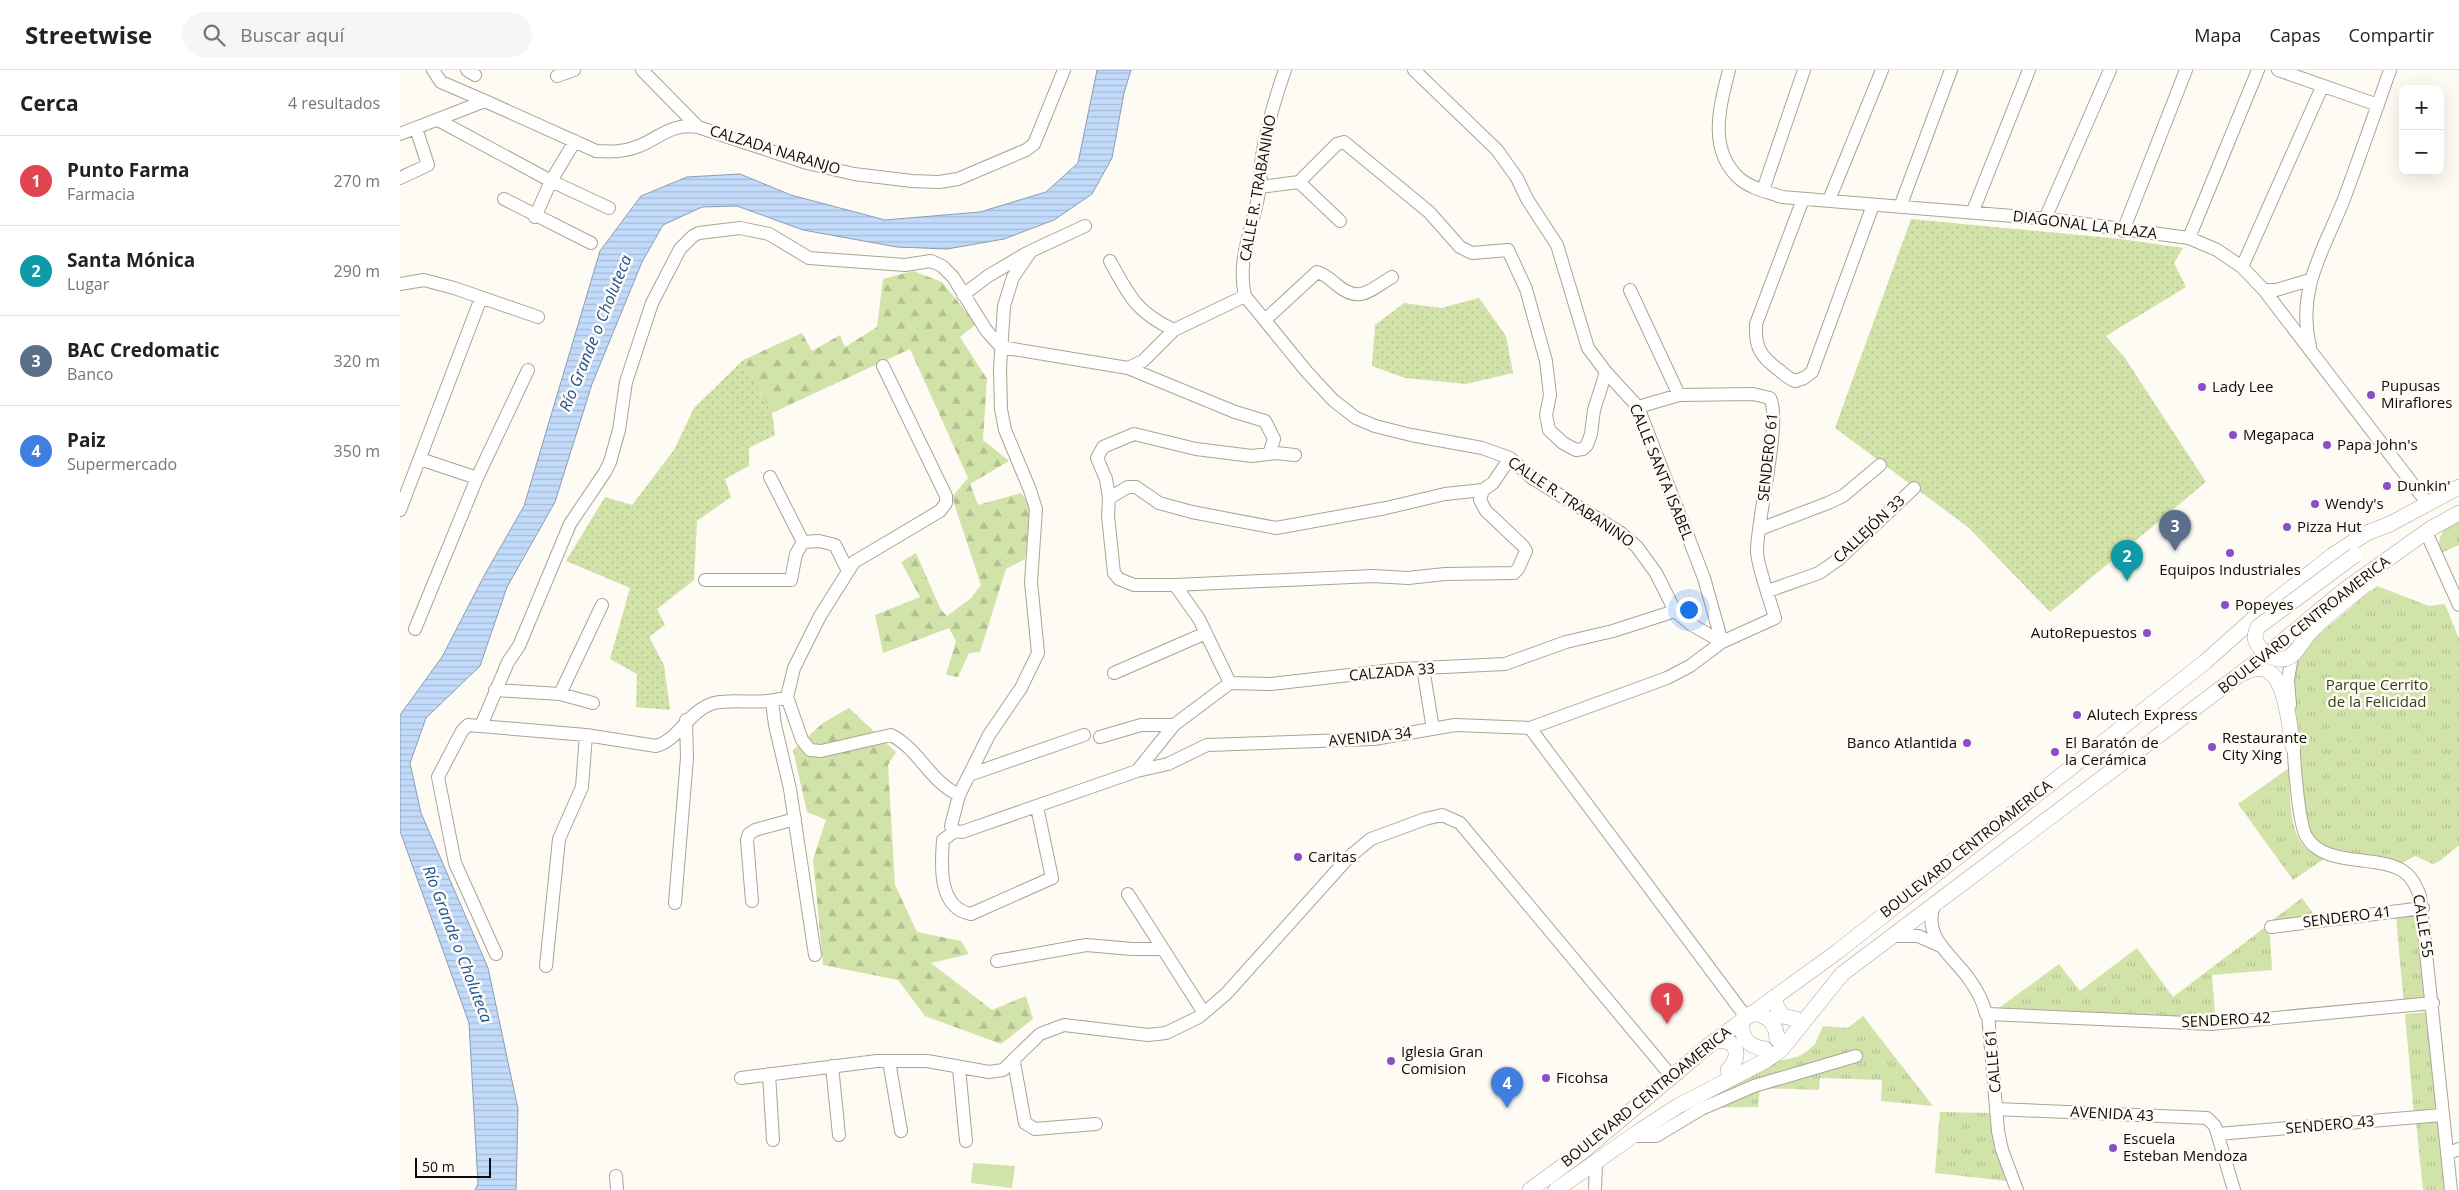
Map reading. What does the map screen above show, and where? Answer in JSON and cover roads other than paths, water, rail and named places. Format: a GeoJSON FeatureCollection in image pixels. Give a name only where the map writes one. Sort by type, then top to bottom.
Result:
{"type":"FeatureCollection","features":[{"type":"Feature","properties":{"kind":"main road","name":"BOULEVARD CENTROAMERICA"},"geometry":{"type":"LineString","coordinates":[[1530,1190],[1582,1152],[1713,1042],[1837,952],[2194,670],[2261,612],[2333,555],[2367,533],[2390,524],[2459,487]]}},
{"type":"Feature","properties":{"kind":"main road","name":"BOULEVARD CENTROAMERICA"},"geometry":{"type":"LineString","coordinates":[[1556,1190],[1632,1136],[1701,1093],[1765,1061],[1781,1050],[1842,974],[2272,650],[2343,591],[2426,532],[2459,513]]}},
{"type":"Feature","properties":{"kind":"main road"},"geometry":{"type":"LineString","coordinates":[[2390,524],[2355,555],[2258,628],[2254,636],[2256,643],[2274,659],[2284,660],[2292,656],[2309,633],[2366,586],[2405,547]]}},
{"type":"Feature","properties":{"kind":"main road"},"geometry":{"type":"LineString","coordinates":[[2224,686],[2247,671],[2259,668],[2274,674],[2282,691],[2293,746]]}},
{"type":"Feature","properties":{"kind":"main road"},"geometry":{"type":"LineString","coordinates":[[1587,1168],[1602,1153],[1636,1126],[1771,1044],[1796,1019],[1823,987],[1842,974]]}},
{"type":"Feature","properties":{"kind":"main road"},"geometry":{"type":"LineString","coordinates":[[1776,996],[1777,1010],[1788,1019],[1796,1019]]}},
{"type":"Feature","properties":{"kind":"main road"},"geometry":{"type":"LineString","coordinates":[[1747,1016],[1768,1018],[1773,1023],[1771,1044],[1757,1048],[1744,1037],[1747,1016]]}},
{"type":"Feature","properties":{"kind":"main road"},"geometry":{"type":"LineString","coordinates":[[1713,1042],[1723,1039],[1732,1044],[1737,1053],[1735,1063],[1728,1070]]}},
{"type":"Feature","properties":{"kind":"street"},"geometry":{"type":"LineString","coordinates":[[432,70],[441,82],[596,151],[615,153],[639,146],[683,125],[698,127]]}},
{"type":"Feature","properties":{"kind":"street"},"geometry":{"type":"LineString","coordinates":[[557,76],[574,70]]}},
{"type":"Feature","properties":{"kind":"street"},"geometry":{"type":"LineString","coordinates":[[642,70],[698,127]]}},
{"type":"Feature","properties":{"kind":"street","name":"CALZADA NARANJO"},"geometry":{"type":"LineString","coordinates":[[698,127],[807,163],[854,174],[912,181],[939,182],[958,178],[1026,150],[1034,144],[1064,70]]}},
{"type":"Feature","properties":{"kind":"street","name":"CALLE R. TRABANINO"},"geometry":{"type":"LineString","coordinates":[[1285,70],[1274,103],[1261,158],[1260,187],[1244,250],[1243,285],[1245,296],[1333,400],[1356,418],[1374,426],[1482,448],[1510,458],[1532,478],[1621,534],[1637,547],[1656,573],[1675,611],[1692,625],[1722,642]]}},
{"type":"Feature","properties":{"kind":"street","name":"CALLE SANTA ISABEL"},"geometry":{"type":"LineString","coordinates":[[1414,70],[1497,150],[1517,178],[1527,199],[1557,245],[1588,348],[1606,372],[1638,407],[1704,578],[1722,642]]}},
{"type":"Feature","properties":{"kind":"street","name":"DIAGONAL LA PLAZA"},"geometry":{"type":"LineString","coordinates":[[1729,70],[1718,115],[1718,136],[1724,153],[1740,178],[1763,190],[1782,197],[2048,219],[2123,231],[2189,238],[2217,250],[2242,267],[2264,290],[2428,504]]}},
{"type":"Feature","properties":{"kind":"street"},"geometry":{"type":"LineString","coordinates":[[1763,190],[1804,70]]}},
{"type":"Feature","properties":{"kind":"street"},"geometry":{"type":"LineString","coordinates":[[1829,200],[1882,70]]}},
{"type":"Feature","properties":{"kind":"street"},"geometry":{"type":"LineString","coordinates":[[1900,207],[1951,70]]}},
{"type":"Feature","properties":{"kind":"street"},"geometry":{"type":"LineString","coordinates":[[1973,212],[2029,70]]}},
{"type":"Feature","properties":{"kind":"street"},"geometry":{"type":"LineString","coordinates":[[2048,219],[2048,212],[2110,70]]}},
{"type":"Feature","properties":{"kind":"street"},"geometry":{"type":"LineString","coordinates":[[2123,231],[2186,70]]}},
{"type":"Feature","properties":{"kind":"street"},"geometry":{"type":"LineString","coordinates":[[2189,238],[2258,70]]}},
{"type":"Feature","properties":{"kind":"street"},"geometry":{"type":"LineString","coordinates":[[2278,70],[2378,104]]}},
{"type":"Feature","properties":{"kind":"street"},"geometry":{"type":"LineString","coordinates":[[2311,352],[2306,328],[2306,301],[2310,280],[2344,198],[2390,70]]}},
{"type":"Feature","properties":{"kind":"street"},"geometry":{"type":"LineString","coordinates":[[2242,267],[2322,86]]}},
{"type":"Feature","properties":{"kind":"street"},"geometry":{"type":"LineString","coordinates":[[400,134],[485,102]]}},
{"type":"Feature","properties":{"kind":"street"},"geometry":{"type":"LineString","coordinates":[[438,120],[551,180],[609,208]]}},
{"type":"Feature","properties":{"kind":"street"},"geometry":{"type":"LineString","coordinates":[[400,178],[428,165],[416,128]]}},
{"type":"Feature","properties":{"kind":"street"},"geometry":{"type":"LineString","coordinates":[[536,217],[551,180],[575,141]]}},
{"type":"Feature","properties":{"kind":"street"},"geometry":{"type":"LineString","coordinates":[[1260,187],[1299,182],[1337,144],[1344,142],[1429,212],[1460,247],[1472,253],[1508,250],[1526,289],[1546,361],[1550,395],[1546,416],[1549,430],[1563,443],[1576,450],[1583,449],[1591,434],[1594,410],[1606,372]]}},
{"type":"Feature","properties":{"kind":"street"},"geometry":{"type":"LineString","coordinates":[[1299,182],[1340,221]]}},
{"type":"Feature","properties":{"kind":"street"},"geometry":{"type":"LineString","coordinates":[[504,199],[536,217],[591,243]]}},
{"type":"Feature","properties":{"kind":"street"},"geometry":{"type":"LineString","coordinates":[[1803,199],[1756,324],[1755,340],[1759,352],[1769,364],[1795,381],[1804,378],[1812,372],[1873,205]]}},
{"type":"Feature","properties":{"kind":"street"},"geometry":{"type":"LineString","coordinates":[[963,295],[988,276],[1031,251],[1085,226]]}},
{"type":"Feature","properties":{"kind":"street"},"geometry":{"type":"LineString","coordinates":[[481,726],[508,662],[519,646],[570,524],[605,472],[618,430],[626,382],[652,303],[680,249],[693,236],[710,230],[740,228],[770,234],[809,258],[904,266],[931,261],[942,266],[953,277],[986,330],[1001,347],[1128,368],[1235,412],[1265,421],[1274,439],[1270,454]]}},
{"type":"Feature","properties":{"kind":"street"},"geometry":{"type":"LineString","coordinates":[[1031,251],[1012,277],[1004,306],[1000,390],[1005,430],[1036,509],[1031,582],[1038,653],[1021,688],[989,735],[958,796],[951,826],[955,831],[943,840],[940,869],[950,899],[961,912],[971,914],[1052,878],[1037,807]]}},
{"type":"Feature","properties":{"kind":"street"},"geometry":{"type":"LineString","coordinates":[[1110,261],[1128,296],[1137,307],[1174,330]]}},
{"type":"Feature","properties":{"kind":"street"},"geometry":{"type":"LineString","coordinates":[[1266,319],[1317,272],[1323,273],[1348,294],[1363,294],[1392,277]]}},
{"type":"Feature","properties":{"kind":"street"},"geometry":{"type":"LineString","coordinates":[[400,284],[424,280],[538,317]]}},
{"type":"Feature","properties":{"kind":"street"},"geometry":{"type":"LineString","coordinates":[[2264,290],[2276,290],[2310,280]]}},
{"type":"Feature","properties":{"kind":"street"},"geometry":{"type":"LineString","coordinates":[[1630,290],[1679,394]]}},
{"type":"Feature","properties":{"kind":"street"},"geometry":{"type":"LineString","coordinates":[[1128,368],[1143,361],[1174,330],[1245,296]]}},
{"type":"Feature","properties":{"kind":"street"},"geometry":{"type":"LineString","coordinates":[[400,510],[481,298]]}},
{"type":"Feature","properties":{"kind":"street"},"geometry":{"type":"LineString","coordinates":[[883,366],[946,496],[946,503],[940,511],[854,562],[820,616],[794,668],[787,697],[802,740],[810,750],[821,752],[891,735],[904,741],[938,781],[947,790],[958,796]]}},
{"type":"Feature","properties":{"kind":"street"},"geometry":{"type":"LineString","coordinates":[[415,629],[478,478],[528,370]]}},
{"type":"Feature","properties":{"kind":"street","name":"SENDERO 61"},"geometry":{"type":"LineString","coordinates":[[1638,407],[1679,394],[1753,394],[1770,398],[1774,406],[1757,552],[1775,618]]}},
{"type":"Feature","properties":{"kind":"street"},"geometry":{"type":"LineString","coordinates":[[1295,455],[1270,454],[1252,456],[1196,449],[1134,434],[1104,447],[1097,458],[1106,479],[1109,498],[1108,516],[1114,573],[1119,579],[1134,585],[1175,585],[1373,576],[1408,578],[1445,574],[1514,573],[1518,569],[1526,551],[1486,511],[1480,500],[1483,490]]}},
{"type":"Feature","properties":{"kind":"street"},"geometry":{"type":"LineString","coordinates":[[1109,498],[1128,487],[1136,486],[1159,503],[1192,512],[1276,528],[1386,508],[1445,494],[1483,490],[1493,483],[1510,458]]}},
{"type":"Feature","properties":{"kind":"street"},"geometry":{"type":"LineString","coordinates":[[420,459],[478,478]]}},
{"type":"Feature","properties":{"kind":"street"},"geometry":{"type":"LineString","coordinates":[[1760,529],[1836,500],[1880,465]]}},
{"type":"Feature","properties":{"kind":"street"},"geometry":{"type":"LineString","coordinates":[[770,477],[803,542]]}},
{"type":"Feature","properties":{"kind":"street","name":"CALLEJÓN 33"},"geometry":{"type":"LineString","coordinates":[[1768,590],[1819,573],[1839,560],[1914,488]]}},
{"type":"Feature","properties":{"kind":"street"},"geometry":{"type":"LineString","coordinates":[[2426,532],[2459,605]]}},
{"type":"Feature","properties":{"kind":"street"},"geometry":{"type":"LineString","coordinates":[[803,542],[819,541],[834,545],[848,571]]}},
{"type":"Feature","properties":{"kind":"street"},"geometry":{"type":"LineString","coordinates":[[705,580],[791,580],[796,554],[803,542]]}},
{"type":"Feature","properties":{"kind":"street"},"geometry":{"type":"LineString","coordinates":[[1137,771],[1174,726],[1230,683],[1206,633],[1175,585]]}},
{"type":"Feature","properties":{"kind":"street"},"geometry":{"type":"LineString","coordinates":[[560,694],[602,605]]}},
{"type":"Feature","properties":{"kind":"street","name":"CALZADA 33"},"geometry":{"type":"LineString","coordinates":[[1230,683],[1271,684],[1424,668],[1504,664],[1566,642],[1613,631],[1675,611]]}},
{"type":"Feature","properties":{"kind":"street","name":"AVENIDA 34"},"geometry":{"type":"LineString","coordinates":[[955,831],[962,832],[1137,771],[1168,764],[1207,745],[1374,739],[1455,725],[1530,728],[1667,678],[1690,666],[1722,642],[1775,618]]}},
{"type":"Feature","properties":{"kind":"street"},"geometry":{"type":"LineString","coordinates":[[1114,673],[1206,633]]}},
{"type":"Feature","properties":{"kind":"street","name":"CALLE 55"},"geometry":{"type":"LineString","coordinates":[[2292,656],[2288,680],[2302,828],[2311,844],[2323,852],[2402,870],[2415,884],[2423,908],[2442,1115],[2453,1152],[2451,1190]]}},
{"type":"Feature","properties":{"kind":"street","name":"CALLE 55"},"geometry":{"type":"LineString","coordinates":[[2274,659],[2288,680]]}},
{"type":"Feature","properties":{"kind":"street"},"geometry":{"type":"LineString","coordinates":[[1424,668],[1433,729]]}},
{"type":"Feature","properties":{"kind":"street"},"geometry":{"type":"LineString","coordinates":[[495,690],[560,694],[593,703]]}},
{"type":"Feature","properties":{"kind":"street"},"geometry":{"type":"LineString","coordinates":[[496,954],[455,862],[438,777],[462,731],[468,725],[586,735],[656,746],[665,744],[686,720],[713,704],[772,702],[787,697]]}},
{"type":"Feature","properties":{"kind":"street"},"geometry":{"type":"LineString","coordinates":[[772,702],[795,819],[815,955]]}},
{"type":"Feature","properties":{"kind":"street"},"geometry":{"type":"LineString","coordinates":[[675,903],[687,758],[686,720]]}},
{"type":"Feature","properties":{"kind":"street"},"geometry":{"type":"LineString","coordinates":[[1100,737],[1141,725],[1174,726]]}},
{"type":"Feature","properties":{"kind":"street"},"geometry":{"type":"LineString","coordinates":[[1530,728],[1747,1016]]}},
{"type":"Feature","properties":{"kind":"street"},"geometry":{"type":"LineString","coordinates":[[546,966],[559,840],[582,787],[586,735]]}},
{"type":"Feature","properties":{"kind":"street"},"geometry":{"type":"LineString","coordinates":[[970,775],[1084,735]]}},
{"type":"Feature","properties":{"kind":"street"},"geometry":{"type":"LineString","coordinates":[[741,1078],[832,1066],[890,1061],[927,1061],[989,1072],[1003,1070],[1014,1062],[1040,1034],[1064,1025],[1148,1035],[1166,1033],[1204,1013],[1226,994],[1348,858],[1371,839],[1397,828],[1442,815],[1460,823],[1672,1077]]}},
{"type":"Feature","properties":{"kind":"street"},"geometry":{"type":"LineString","coordinates":[[752,901],[747,840],[749,834],[795,819]]}},
{"type":"Feature","properties":{"kind":"street"},"geometry":{"type":"LineString","coordinates":[[1128,894],[1204,1013]]}},
{"type":"Feature","properties":{"kind":"street","name":"CALLE 61"},"geometry":{"type":"LineString","coordinates":[[1934,906],[1930,915],[1931,926],[1941,946],[1977,990],[1986,1014],[1988,1014],[1996,1109],[2002,1150],[2017,1190]]}},
{"type":"Feature","properties":{"kind":"street","name":"SENDERO 41"},"geometry":{"type":"LineString","coordinates":[[2271,927],[2423,908]]}},
{"type":"Feature","properties":{"kind":"street","name":"CALLE 61"},"geometry":{"type":"LineString","coordinates":[[1893,936],[1918,936],[1941,946]]}},
{"type":"Feature","properties":{"kind":"street"},"geometry":{"type":"LineString","coordinates":[[997,961],[1086,945],[1132,949],[1163,949]]}},
{"type":"Feature","properties":{"kind":"street","name":"SENDERO 42"},"geometry":{"type":"LineString","coordinates":[[1988,1014],[2211,1024],[2432,1003]]}},
{"type":"Feature","properties":{"kind":"street"},"geometry":{"type":"LineString","coordinates":[[1632,1136],[1656,1136],[1701,1109],[1754,1086],[1856,1056]]}},
{"type":"Feature","properties":{"kind":"street"},"geometry":{"type":"LineString","coordinates":[[890,1061],[901,1131]]}},
{"type":"Feature","properties":{"kind":"street"},"geometry":{"type":"LineString","coordinates":[[1014,1062],[1025,1123],[1028,1126],[1035,1129],[1096,1124]]}},
{"type":"Feature","properties":{"kind":"street"},"geometry":{"type":"LineString","coordinates":[[832,1066],[839,1135]]}},
{"type":"Feature","properties":{"kind":"street"},"geometry":{"type":"LineString","coordinates":[[959,1068],[966,1141]]}},
{"type":"Feature","properties":{"kind":"street"},"geometry":{"type":"LineString","coordinates":[[769,1074],[774,1140]]}},
{"type":"Feature","properties":{"kind":"street","name":"AVENIDA 43"},"geometry":{"type":"LineString","coordinates":[[1996,1109],[2207,1118],[2215,1126],[2218,1134]]}},
{"type":"Feature","properties":{"kind":"street","name":"SENDERO 43"},"geometry":{"type":"LineString","coordinates":[[2218,1134],[2442,1115]]}},
{"type":"Feature","properties":{"kind":"street"},"geometry":{"type":"LineString","coordinates":[[2218,1134],[2234,1190]]}},
{"type":"Feature","properties":{"kind":"street"},"geometry":{"type":"LineString","coordinates":[[1587,1168],[1594,1188]]}},
{"type":"Feature","properties":{"kind":"street"},"geometry":{"type":"LineString","coordinates":[[1587,1168],[1594,1188]]}},
{"type":"Feature","properties":{"kind":"street"},"geometry":{"type":"LineString","coordinates":[[616,1176],[617,1190]]}},
{"type":"Feature","properties":{"kind":"water","name":"Río Grande o Choluteca"},"geometry":{"type":"Polygon","coordinates":[[[1097,70],[1131,70],[1124,93],[1112,158],[1092,194],[1054,220],[1004,239],[947,249],[897,247],[803,230],[737,206],[702,207],[663,225],[642,262],[592,384],[555,502],[507,587],[480,666],[426,718],[410,763],[421,813],[488,968],[518,1109],[516,1190],[475,1190],[478,1184],[469,1023],[400,831],[400,715],[442,657],[485,574],[524,506],[600,251],[641,196],[687,177],[740,174],[791,195],[885,220],[980,212],[1046,192],[1078,163],[1097,70]]]}},
{"type":"Feature","properties":{"kind":"place","name":"Lady Lee"},"geometry":{"type":"Point","coordinates":[2202,387]}},
{"type":"Feature","properties":{"kind":"place","name":"Pupusas Miraflores"},"geometry":{"type":"Point","coordinates":[2371,395]}},
{"type":"Feature","properties":{"kind":"place","name":"Megapaca"},"geometry":{"type":"Point","coordinates":[2233,435]}},
{"type":"Feature","properties":{"kind":"place","name":"Papa John's"},"geometry":{"type":"Point","coordinates":[2327,445]}},
{"type":"Feature","properties":{"kind":"place","name":"Dunkin'"},"geometry":{"type":"Point","coordinates":[2387,486]}},
{"type":"Feature","properties":{"kind":"place","name":"Wendy's"},"geometry":{"type":"Point","coordinates":[2315,504]}},
{"type":"Feature","properties":{"kind":"place","name":"Pizza Hut"},"geometry":{"type":"Point","coordinates":[2287,527]}},
{"type":"Feature","properties":{"kind":"place","name":"BAC Credomatic"},"geometry":{"type":"Point","coordinates":[2175,551]}},
{"type":"Feature","properties":{"kind":"place","name":"Equipos Industriales"},"geometry":{"type":"Point","coordinates":[2230,553]}},
{"type":"Feature","properties":{"kind":"place","name":"Santa Mónica"},"geometry":{"type":"Point","coordinates":[2127,581]}},
{"type":"Feature","properties":{"kind":"place","name":"Popeyes"},"geometry":{"type":"Point","coordinates":[2225,605]}},
{"type":"Feature","properties":{"kind":"place","name":"AutoRepuestos"},"geometry":{"type":"Point","coordinates":[2147,633]}},
{"type":"Feature","properties":{"kind":"place","name":"Alutech Express"},"geometry":{"type":"Point","coordinates":[2077,715]}},
{"type":"Feature","properties":{"kind":"place","name":"Banco Atlantida"},"geometry":{"type":"Point","coordinates":[1967,743]}},
{"type":"Feature","properties":{"kind":"place","name":"Restaurante City Xing"},"geometry":{"type":"Point","coordinates":[2212,747]}},
{"type":"Feature","properties":{"kind":"place","name":"El Baratón de la Cerámica"},"geometry":{"type":"Point","coordinates":[2055,752]}},
{"type":"Feature","properties":{"kind":"place","name":"Caritas"},"geometry":{"type":"Point","coordinates":[1298,857]}},
{"type":"Feature","properties":{"kind":"place","name":"Punto Farma"},"geometry":{"type":"Point","coordinates":[1667,1024]}},
{"type":"Feature","properties":{"kind":"place","name":"Iglesia Gran Comision"},"geometry":{"type":"Point","coordinates":[1391,1061]}},
{"type":"Feature","properties":{"kind":"place","name":"Ficohsa"},"geometry":{"type":"Point","coordinates":[1546,1078]}},
{"type":"Feature","properties":{"kind":"place","name":"Paiz"},"geometry":{"type":"Point","coordinates":[1507,1108]}},
{"type":"Feature","properties":{"kind":"place","name":"Escuela Esteban Mendoza"},"geometry":{"type":"Point","coordinates":[2113,1148]}},
{"type":"Feature","properties":{"kind":"park label","name":"Parque Cerrito de la Felicidad"},"geometry":{"type":"Point","coordinates":[2377,694]}}]}
